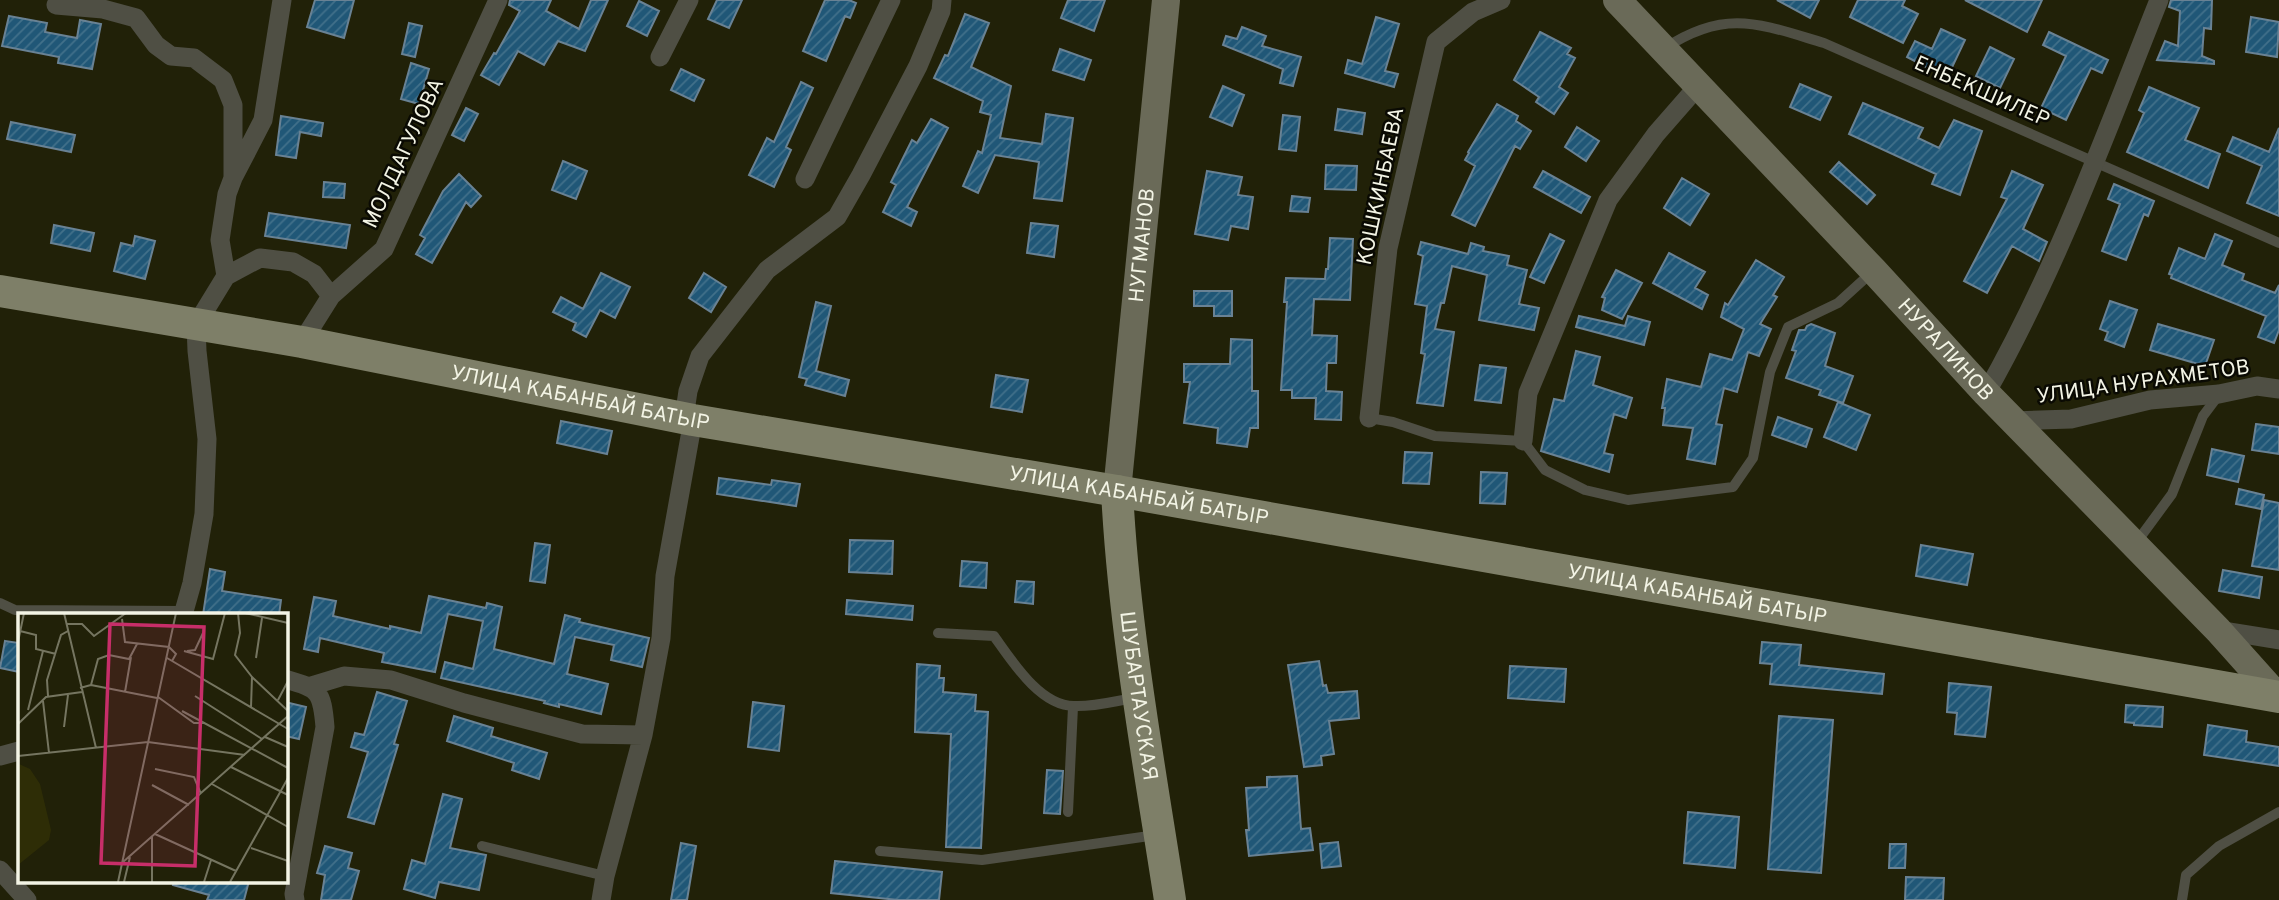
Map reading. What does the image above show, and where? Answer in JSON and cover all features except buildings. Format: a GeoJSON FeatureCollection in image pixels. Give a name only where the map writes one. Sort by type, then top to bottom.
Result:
{"type":"FeatureCollection","features":[{"type":"Feature","properties":{"kind":"main road","name":"НУГМАНОВ"},"geometry":{"type":"LineString","coordinates":[[1117,491],[1166,0]]}},
{"type":"Feature","properties":{"kind":"main road","name":"НУРАЛИНОВ"},"geometry":{"type":"LineString","coordinates":[[1617,0],[1986,393],[2218,629],[2278,696]]}},
{"type":"Feature","properties":{"kind":"main road","name":"УЛИЦА КАБАНБАЙ БАТЫР"},"geometry":{"type":"LineString","coordinates":[[0,291],[302,342],[689,419],[1117,491],[2278,696]]}},
{"type":"Feature","properties":{"kind":"main road","name":"ШУБАРТАУСКАЯ"},"geometry":{"type":"LineString","coordinates":[[1117,491],[1120,552],[1138,698],[1170,900]]}},
{"type":"Feature","properties":{"kind":"street"},"geometry":{"type":"LineString","coordinates":[[226,276],[220,240],[227,194],[262,120],[282,0]]}},
{"type":"Feature","properties":{"kind":"street","name":"МОЛДАГУЛОВА"},"geometry":{"type":"LineString","coordinates":[[302,342],[331,296],[384,249],[498,0]]}},
{"type":"Feature","properties":{"kind":"street"},"geometry":{"type":"LineString","coordinates":[[660,57],[689,0]]}},
{"type":"Feature","properties":{"kind":"street"},"geometry":{"type":"LineString","coordinates":[[805,179],[891,0]]}},
{"type":"Feature","properties":{"kind":"street"},"geometry":{"type":"LineString","coordinates":[[601,900],[643,735],[661,638],[665,576],[689,419],[688,391],[700,356],[767,270],[836,217],[862,176],[918,66],[942,0]]}},
{"type":"Feature","properties":{"kind":"street","name":"КОШКИНБАЕВА"},"geometry":{"type":"LineString","coordinates":[[1369,418],[1388,247],[1436,42],[1473,12],[1502,0]]}},
{"type":"Feature","properties":{"kind":"street"},"geometry":{"type":"LineString","coordinates":[[1986,393],[2008,355],[2059,248],[2159,0]]}},
{"type":"Feature","properties":{"kind":"street"},"geometry":{"type":"LineString","coordinates":[[56,5],[103,9],[136,18],[156,45],[171,56],[194,58],[223,80],[233,105],[233,178]]}},
{"type":"Feature","properties":{"kind":"street"},"geometry":{"type":"LineString","coordinates":[[1523,441],[1528,393],[1608,200],[1656,134],[1699,86]]}},
{"type":"Feature","properties":{"kind":"street"},"geometry":{"type":"LineString","coordinates":[[183,613],[192,583],[204,514],[207,439],[196,325],[226,276],[260,258],[293,262],[314,274],[331,296]]}},
{"type":"Feature","properties":{"kind":"street","name":"УЛИЦА НУРАХМЕТОВ"},"geometry":{"type":"LineString","coordinates":[[2014,421],[2071,419],[2150,400],[2219,394],[2257,386],[2279,389]]}},
{"type":"Feature","properties":{"kind":"street"},"geometry":{"type":"LineString","coordinates":[[2218,629],[2279,640]]}},
{"type":"Feature","properties":{"kind":"street"},"geometry":{"type":"LineString","coordinates":[[287,680],[311,686],[344,676],[391,680],[464,703],[582,734],[643,735]]}},
{"type":"Feature","properties":{"kind":"street"},"geometry":{"type":"LineString","coordinates":[[295,900],[325,727],[323,702],[311,686]]}},
{"type":"Feature","properties":{"kind":"street"},"geometry":{"type":"LineString","coordinates":[[0,756],[18,751]]}},
{"type":"Feature","properties":{"kind":"street"},"geometry":{"type":"LineString","coordinates":[[0,870],[27,900]]}},
{"type":"Feature","properties":{"kind":"lane","name":"ЕНБЕКШИЛЕР"},"geometry":{"type":"LineString","coordinates":[[1664,49],[1684,36],[1723,22],[1757,23],[1824,43],[2279,243]]}},
{"type":"Feature","properties":{"kind":"lane"},"geometry":{"type":"LineString","coordinates":[[1369,418],[1393,422],[1435,436],[1523,441],[1545,470],[1584,490],[1628,500],[1733,487],[1753,458],[1770,372],[1788,327],[1838,303],[1874,271]]}},
{"type":"Feature","properties":{"kind":"lane"},"geometry":{"type":"LineString","coordinates":[[2135,544],[2172,494],[2203,416],[2219,394]]}},
{"type":"Feature","properties":{"kind":"lane"},"geometry":{"type":"LineString","coordinates":[[0,603],[15,610],[183,613]]}},
{"type":"Feature","properties":{"kind":"lane"},"geometry":{"type":"LineString","coordinates":[[938,633],[994,636],[1020,671],[1049,700],[1073,707],[1138,698]]}},
{"type":"Feature","properties":{"kind":"lane"},"geometry":{"type":"LineString","coordinates":[[1068,812],[1073,707]]}},
{"type":"Feature","properties":{"kind":"lane"},"geometry":{"type":"LineString","coordinates":[[2182,900],[2186,875],[2219,846],[2279,812]]}},
{"type":"Feature","properties":{"kind":"lane"},"geometry":{"type":"LineString","coordinates":[[880,851],[982,860],[1160,834]]}},
{"type":"Feature","properties":{"kind":"lane"},"geometry":{"type":"LineString","coordinates":[[482,846],[605,876]]}}]}
